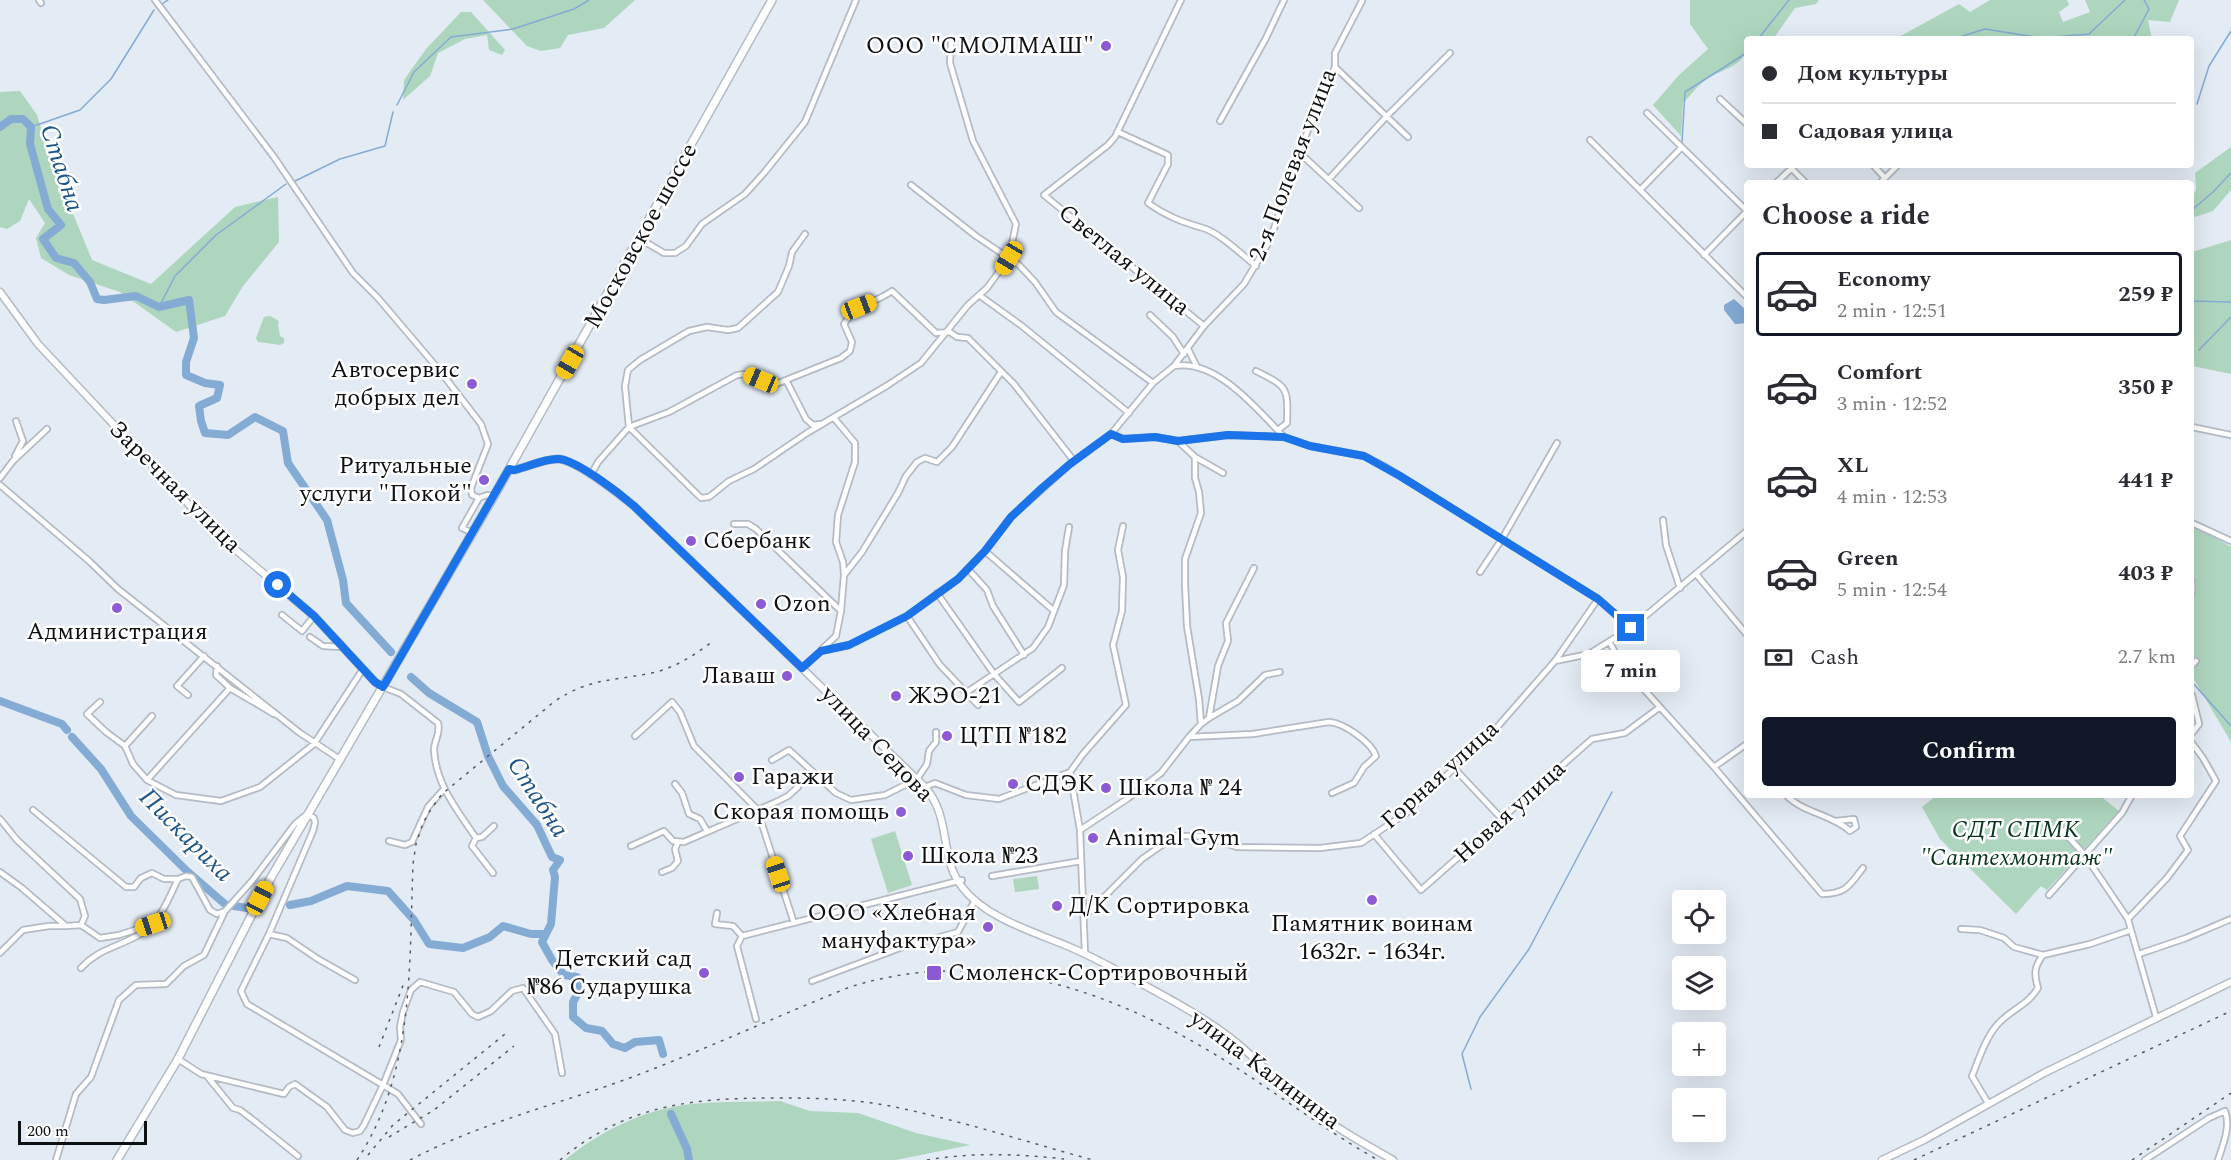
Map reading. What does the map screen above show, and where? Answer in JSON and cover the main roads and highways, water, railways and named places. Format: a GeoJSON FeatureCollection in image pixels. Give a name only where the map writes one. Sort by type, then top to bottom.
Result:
{"type":"FeatureCollection","features":[{"type":"Feature","properties":{"kind":"main road","name":"Московское шоссе"},"geometry":{"type":"LineString","coordinates":[[117,1160],[178,1059],[256,906],[473,533],[640,239],[772,0]]}},
{"type":"Feature","properties":{"kind":"water"},"geometry":{"type":"Polygon","coordinates":[[[1734,299],[1744,308],[1744,323],[1735,324],[1724,310],[1724,305],[1734,299]]]}},
{"type":"Feature","properties":{"kind":"waterway"},"geometry":{"type":"LineString","coordinates":[[162,4],[168,0]]}},
{"type":"Feature","properties":{"kind":"waterway"},"geometry":{"type":"LineString","coordinates":[[397,105],[414,72],[451,37],[513,29],[574,9],[589,0]]}},
{"type":"Feature","properties":{"kind":"waterway"},"geometry":{"type":"LineString","coordinates":[[1760,36],[1789,0]]}},
{"type":"Feature","properties":{"kind":"waterway"},"geometry":{"type":"LineString","coordinates":[[2065,36],[2089,34],[2125,0]]}},
{"type":"Feature","properties":{"kind":"waterway"},"geometry":{"type":"LineString","coordinates":[[2135,36],[2149,9],[2144,0]]}},
{"type":"Feature","properties":{"kind":"waterway"},"geometry":{"type":"LineString","coordinates":[[31,127],[80,110],[111,79],[154,10]]}},
{"type":"Feature","properties":{"kind":"waterway"},"geometry":{"type":"LineString","coordinates":[[1963,36],[1985,29],[2029,36]]}},
{"type":"Feature","properties":{"kind":"waterway"},"geometry":{"type":"LineString","coordinates":[[2197,104],[2209,66],[2231,31]]}},
{"type":"Feature","properties":{"kind":"waterway"},"geometry":{"type":"LineString","coordinates":[[1682,142],[1685,92],[1744,55]]}},
{"type":"Feature","properties":{"kind":"waterway"},"geometry":{"type":"LineString","coordinates":[[295,181],[340,159],[385,146],[393,112]]}},
{"type":"Feature","properties":{"kind":"waterway","name":"Стабна"},"geometry":{"type":"LineString","coordinates":[[0,127],[11,119],[23,119],[31,127],[30,144],[48,209],[61,225],[43,239],[56,258],[74,263],[90,282],[97,299],[136,296],[159,307],[189,300],[194,338],[186,362],[186,375],[205,383],[220,385],[217,398],[199,406],[205,433],[228,435],[255,417],[283,431],[288,463],[327,520],[343,580],[346,603],[391,652]]}},
{"type":"Feature","properties":{"kind":"waterway"},"geometry":{"type":"LineString","coordinates":[[2194,208],[2231,173]]}},
{"type":"Feature","properties":{"kind":"waterway"},"geometry":{"type":"LineString","coordinates":[[159,307],[175,276],[216,235],[286,184]]}},
{"type":"Feature","properties":{"kind":"waterway"},"geometry":{"type":"LineString","coordinates":[[2194,301],[2231,302]]}},
{"type":"Feature","properties":{"kind":"waterway"},"geometry":{"type":"LineString","coordinates":[[2199,350],[2231,317]]}},
{"type":"Feature","properties":{"kind":"waterway","name":"Стабна"},"geometry":{"type":"LineString","coordinates":[[411,677],[429,693],[477,722],[488,756],[503,786],[537,825],[552,857],[560,860],[553,870],[555,877],[551,924],[542,942],[564,975],[577,977],[578,993],[573,1002],[573,1017],[586,1028],[602,1031],[613,1044],[625,1048],[635,1042],[659,1040],[663,1054]]}},
{"type":"Feature","properties":{"kind":"waterway"},"geometry":{"type":"LineString","coordinates":[[2194,684],[2231,726]]}},
{"type":"Feature","properties":{"kind":"waterway","name":"Пискариха"},"geometry":{"type":"LineString","coordinates":[[0,701],[62,724],[67,730]]}},
{"type":"Feature","properties":{"kind":"waterway","name":"Пискариха"},"geometry":{"type":"LineString","coordinates":[[72,737],[101,769],[131,816],[188,872],[226,905]]}},
{"type":"Feature","properties":{"kind":"waterway"},"geometry":{"type":"LineString","coordinates":[[1471,1089],[1462,1054],[1480,1017],[1529,949],[1612,792]]}},
{"type":"Feature","properties":{"kind":"waterway","name":"Пискариха"},"geometry":{"type":"LineString","coordinates":[[290,905],[311,901],[347,886],[388,891],[414,920],[429,944],[463,948],[490,937],[503,926],[531,934],[546,934]]}},
{"type":"Feature","properties":{"kind":"waterway","name":"Пискариха"},"geometry":{"type":"LineString","coordinates":[[234,906],[247,908]]}},
{"type":"Feature","properties":{"kind":"waterway","name":"Стабна"},"geometry":{"type":"LineString","coordinates":[[671,1114],[687,1149],[689,1160]]}},
{"type":"Feature","properties":{"kind":"railway"},"geometry":{"type":"LineString","coordinates":[[357,1160],[376,1126],[390,1091],[399,1054],[409,979],[413,864],[416,844],[423,823],[431,809],[442,794],[555,701],[578,688],[647,674],[673,666],[713,641]]}},
{"type":"Feature","properties":{"kind":"railway"},"geometry":{"type":"LineString","coordinates":[[410,1160],[490,1125],[655,1068],[850,987],[902,975],[954,971],[1004,974],[1054,984],[1102,999],[1149,1019],[1240,1070],[1325,1128],[1378,1160]]}},
{"type":"Feature","properties":{"kind":"railway"},"geometry":{"type":"LineString","coordinates":[[379,1047],[404,983]]}},
{"type":"Feature","properties":{"kind":"railway"},"geometry":{"type":"LineString","coordinates":[[1914,1160],[2231,1011]]}},
{"type":"Feature","properties":{"kind":"railway"},"geometry":{"type":"LineString","coordinates":[[368,1155],[393,1125],[505,1034]]}},
{"type":"Feature","properties":{"kind":"railway"},"geometry":{"type":"LineString","coordinates":[[389,1137],[434,1110],[514,1046]]}},
{"type":"Feature","properties":{"kind":"railway"},"geometry":{"type":"LineString","coordinates":[[2132,1160],[2231,1093]]}},
{"type":"Feature","properties":{"kind":"railway"},"geometry":{"type":"LineString","coordinates":[[560,1160],[585,1141],[636,1116],[689,1103],[746,1098],[807,1098],[866,1102],[895,1107],[970,1125],[1093,1160]]}},
{"type":"Feature","properties":{"kind":"railway"},"geometry":{"type":"LineString","coordinates":[[927,1160],[996,1155],[1064,1159]]}},
{"type":"Feature","properties":{"kind":"place","name":"ООО \"СМОЛМАШ\""},"geometry":{"type":"Point","coordinates":[1106,46]}},
{"type":"Feature","properties":{"kind":"place","name":"Автосервис добрых дел"},"geometry":{"type":"Point","coordinates":[472,384]}},
{"type":"Feature","properties":{"kind":"place","name":"Ритуальные услуги \"Покой\""},"geometry":{"type":"Point","coordinates":[484,480]}},
{"type":"Feature","properties":{"kind":"place","name":"Сбербанк"},"geometry":{"type":"Point","coordinates":[691,541]}},
{"type":"Feature","properties":{"kind":"place","name":"Ozon"},"geometry":{"type":"Point","coordinates":[761,604]}},
{"type":"Feature","properties":{"kind":"place","name":"Администрация"},"geometry":{"type":"Point","coordinates":[117,608]}},
{"type":"Feature","properties":{"kind":"place","name":"Лаваш"},"geometry":{"type":"Point","coordinates":[787,676]}},
{"type":"Feature","properties":{"kind":"place","name":"ЖЭО-21"},"geometry":{"type":"Point","coordinates":[896,696]}},
{"type":"Feature","properties":{"kind":"place","name":"ЦТП №182"},"geometry":{"type":"Point","coordinates":[947,736]}},
{"type":"Feature","properties":{"kind":"place","name":"Гаражи"},"geometry":{"type":"Point","coordinates":[739,777]}},
{"type":"Feature","properties":{"kind":"place","name":"СДЭК"},"geometry":{"type":"Point","coordinates":[1013,784]}},
{"type":"Feature","properties":{"kind":"place","name":"Школа № 24"},"geometry":{"type":"Point","coordinates":[1106,788]}},
{"type":"Feature","properties":{"kind":"place","name":"Скорая помощь"},"geometry":{"type":"Point","coordinates":[901,812]}},
{"type":"Feature","properties":{"kind":"place","name":"Animal Gym"},"geometry":{"type":"Point","coordinates":[1093,838]}},
{"type":"Feature","properties":{"kind":"place","name":"Школа №23"},"geometry":{"type":"Point","coordinates":[908,856]}},
{"type":"Feature","properties":{"kind":"place","name":"Памятник воинам 1632г. - 1634г."},"geometry":{"type":"Point","coordinates":[1372,900]}},
{"type":"Feature","properties":{"kind":"place","name":"Д/К Сортировка"},"geometry":{"type":"Point","coordinates":[1057,906]}},
{"type":"Feature","properties":{"kind":"place","name":"ООО «Хлебная мануфактура»"},"geometry":{"type":"Point","coordinates":[988,927]}},
{"type":"Feature","properties":{"kind":"place","name":"Детский сад №86 Сударушка"},"geometry":{"type":"Point","coordinates":[704,973]}},
{"type":"Feature","properties":{"kind":"place","name":"Смоленск-Сортировочный"},"geometry":{"type":"Point","coordinates":[934,973]}},
{"type":"Feature","properties":{"kind":"park label","name":"СДТ СПМК \"Сантехмонтаж\""},"geometry":{"type":"Point","coordinates":[2016,844]}}]}
